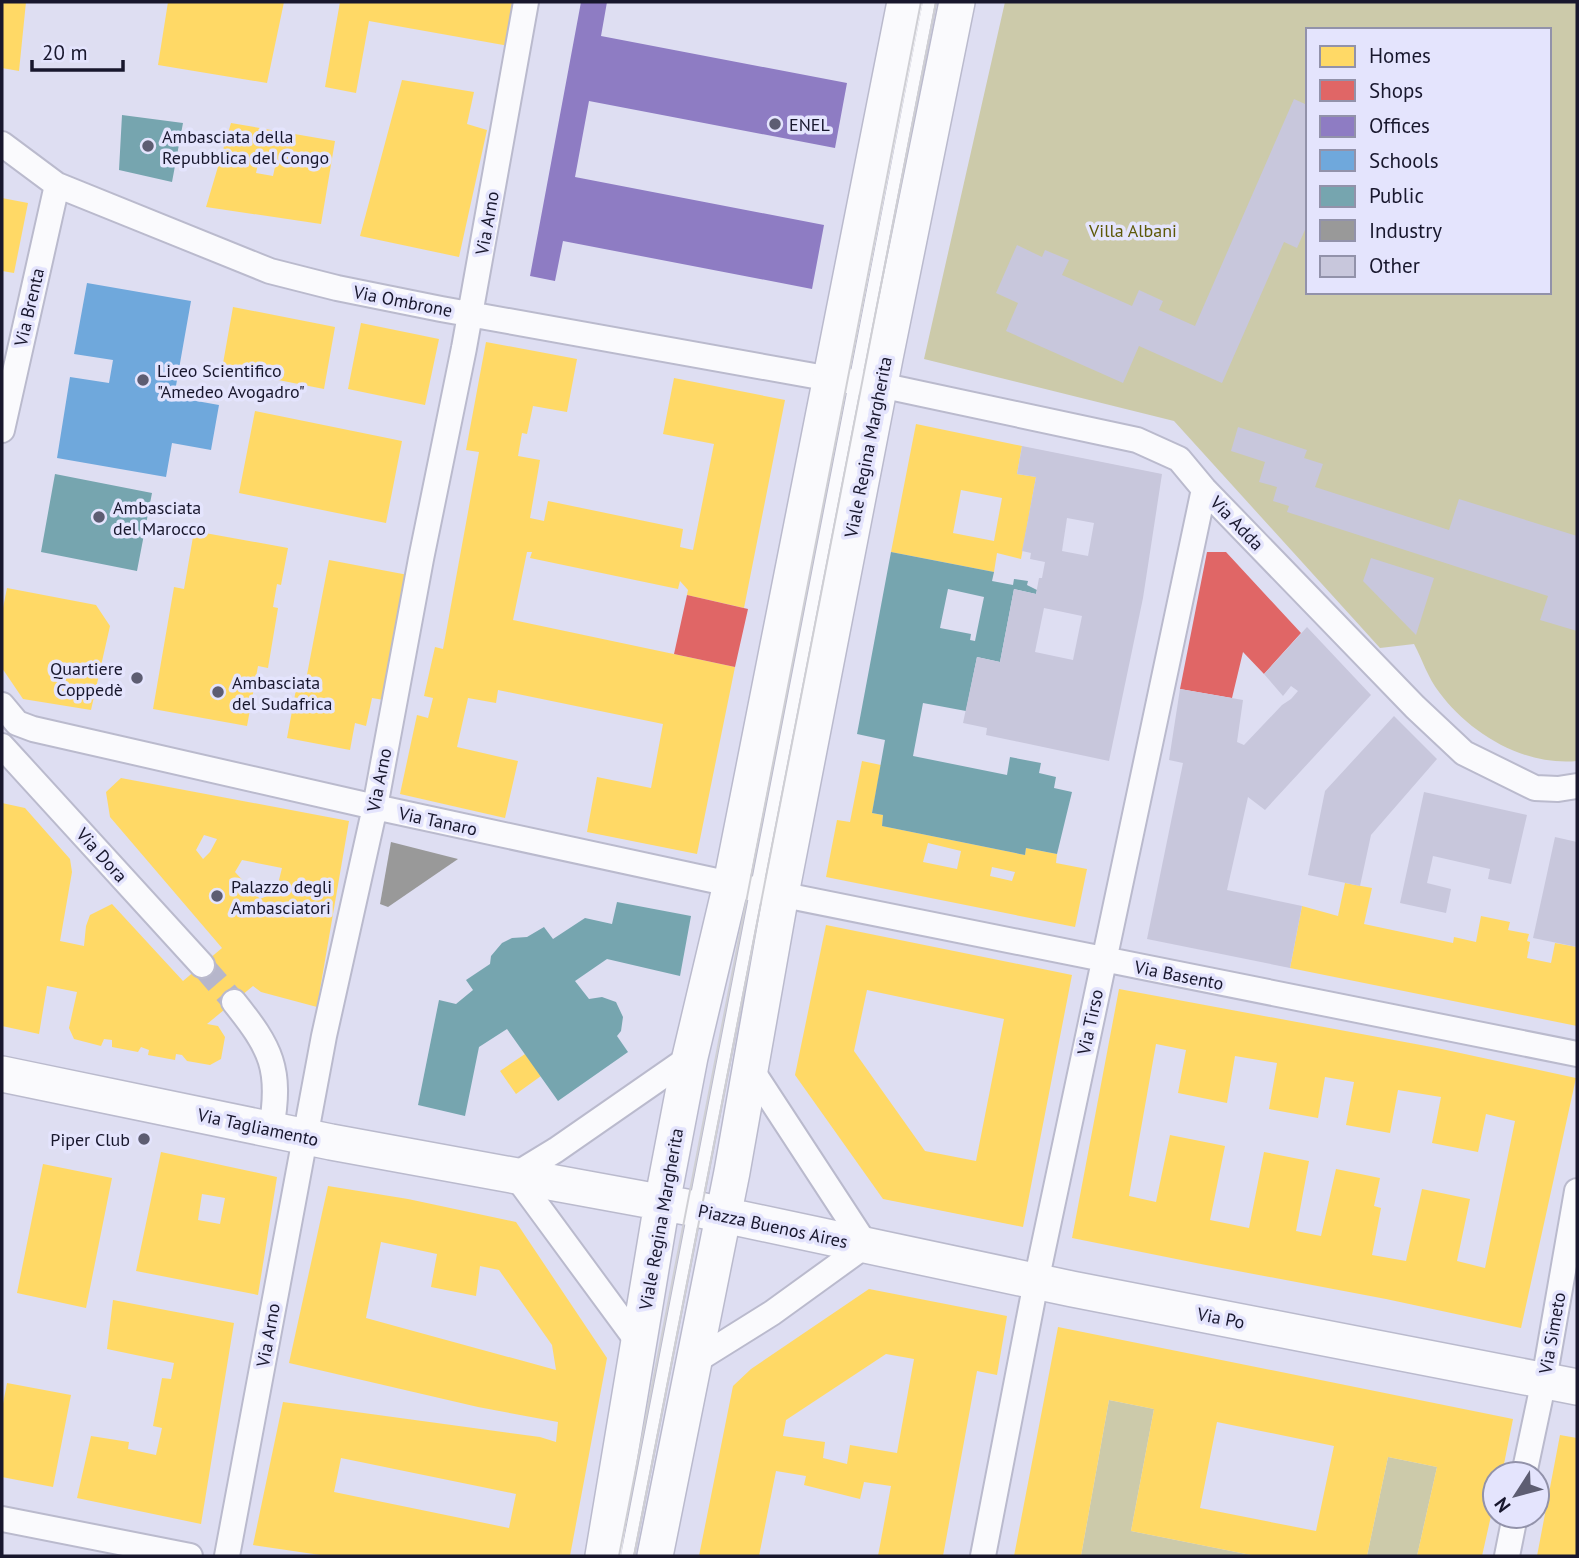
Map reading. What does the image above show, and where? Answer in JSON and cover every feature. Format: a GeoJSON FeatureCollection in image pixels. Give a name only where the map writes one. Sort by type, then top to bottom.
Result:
{"type":"FeatureCollection","features":[{"type":"Feature","properties":{"kind":"main road","name":"Viale Regina Margherita"},"geometry":{"type":"LineString","coordinates":[[655,1556],[692,1363],[690,1058],[756,889],[855,382],[905,2]]}},
{"type":"Feature","properties":{"kind":"main road","name":"Viale Regina Margherita"},"geometry":{"type":"LineString","coordinates":[[603,1556],[640,1345],[751,1069],[756,889],[855,382],[957,2]]}},
{"type":"Feature","properties":{"kind":"main road","name":"Via Tagliamento"},"geometry":{"type":"LineString","coordinates":[[2,1074],[305,1136],[515,1175]]}},
{"type":"Feature","properties":{"kind":"main road","name":"Piazza Buenos Aires"},"geometry":{"type":"LineString","coordinates":[[515,1175],[866,1245]]}},
{"type":"Feature","properties":{"kind":"main road","name":"Via Po"},"geometry":{"type":"LineString","coordinates":[[866,1245],[1036,1282],[1561,1383]]}},
{"type":"Feature","properties":{"kind":"street","name":"Via Arno"},"geometry":{"type":"LineString","coordinates":[[227,1556],[324,1036],[375,807],[470,314],[526,2]]}},
{"type":"Feature","properties":{"kind":"street","name":"Via Ombrone"},"geometry":{"type":"LineString","coordinates":[[2,144],[57,185],[270,271],[470,314],[855,382]]}},
{"type":"Feature","properties":{"kind":"street","name":"Via Brenta"},"geometry":{"type":"LineString","coordinates":[[2,429],[57,185]]}},
{"type":"Feature","properties":{"kind":"street","name":"Via Adda"},"geometry":{"type":"LineString","coordinates":[[855,382],[1137,440],[1179,459],[1204,489],[1415,707],[1464,752],[1535,788],[1577,786]]}},
{"type":"Feature","properties":{"kind":"street","name":"Via Tirso"},"geometry":{"type":"LineString","coordinates":[[983,1556],[1036,1282],[1204,489]]}},
{"type":"Feature","properties":{"kind":"street","name":"Via Tanaro"},"geometry":{"type":"LineString","coordinates":[[9,719],[375,807],[756,889]]}},
{"type":"Feature","properties":{"kind":"street","name":"Via Dora"},"geometry":{"type":"LineString","coordinates":[[2,746],[202,965]]}},
{"type":"Feature","properties":{"kind":"street","name":"Via Basento"},"geometry":{"type":"LineString","coordinates":[[756,889],[1577,1054]]}},
{"type":"Feature","properties":{"kind":"street"},"geometry":{"type":"LineString","coordinates":[[234,1002],[261,1037],[272,1059],[276,1090],[271,1129]]}},
{"type":"Feature","properties":{"kind":"street"},"geometry":{"type":"LineString","coordinates":[[640,1345],[515,1175],[690,1058]]}},
{"type":"Feature","properties":{"kind":"street","name":"Piazza Buenos Aires"},"geometry":{"type":"LineString","coordinates":[[692,1363],[772,1313],[866,1245],[751,1069]]}},
{"type":"Feature","properties":{"kind":"street","name":"Via Simeto"},"geometry":{"type":"LineString","coordinates":[[1530,1460],[1561,1383],[1577,1191]]}},
{"type":"Feature","properties":{"kind":"street"},"geometry":{"type":"LineString","coordinates":[[2,1519],[190,1556]]}},
{"type":"Feature","properties":{"kind":"street"},"geometry":{"type":"LineString","coordinates":[[1507,1556],[1512,1530]]}},
{"type":"Feature","properties":{"kind":"lane","name":"Viale Regina Margherita"},"geometry":{"type":"LineString","coordinates":[[855,382],[929,2]]}},
{"type":"Feature","properties":{"kind":"lane","name":"Viale Regina Margherita"},"geometry":{"type":"LineString","coordinates":[[627,1556],[756,889]]}},
{"type":"Feature","properties":{"kind":"green space","name":"Villa Albani"},"geometry":{"type":"Polygon","coordinates":[[[1005,2],[1577,2],[1577,761],[1537,758],[1518,752],[1482,734],[1466,721],[1435,687],[1414,644],[1380,648],[1174,421],[924,359],[1005,2]]]}},
{"type":"Feature","properties":{"kind":"green space"},"geometry":{"type":"Polygon","coordinates":[[[1109,1400],[1154,1409],[1131,1531],[1256,1556],[1081,1556],[1109,1400]]]}},
{"type":"Feature","properties":{"kind":"green space"},"geometry":{"type":"Polygon","coordinates":[[[1388,1457],[1437,1467],[1417,1556],[1367,1556],[1388,1457]]]}},
{"type":"Feature","properties":{"kind":"building: Homes"},"geometry":{"type":"Polygon","coordinates":[[[2,2],[26,2],[19,71],[2,68],[2,2]]]}},
{"type":"Feature","properties":{"kind":"building: Homes"},"geometry":{"type":"Polygon","coordinates":[[[168,2],[284,2],[267,83],[158,65],[168,2]]]}},
{"type":"Feature","properties":{"kind":"building: Homes"},"geometry":{"type":"Polygon","coordinates":[[[340,2],[517,2],[509,46],[369,21],[356,93],[325,87],[340,2]]]}},
{"type":"Feature","properties":{"kind":"building: Homes"},"geometry":{"type":"Polygon","coordinates":[[[402,80],[474,92],[467,124],[487,130],[459,257],[360,236],[402,80]]]}},
{"type":"Feature","properties":{"kind":"building: Homes"},"geometry":{"type":"Polygon","coordinates":[[[231,123],[335,141],[321,224],[206,207],[231,123]],[[260,155],[256,173],[273,176],[277,158],[260,155]]]}},
{"type":"Feature","properties":{"kind":"building: Homes"},"geometry":{"type":"Polygon","coordinates":[[[2,198],[28,203],[14,273],[2,271],[2,198]]]}},
{"type":"Feature","properties":{"kind":"building: Homes"},"geometry":{"type":"Polygon","coordinates":[[[233,307],[335,327],[324,389],[222,369],[233,307]]]}},
{"type":"Feature","properties":{"kind":"building: Homes"},"geometry":{"type":"Polygon","coordinates":[[[361,323],[439,339],[425,405],[348,389],[361,323]]]}},
{"type":"Feature","properties":{"kind":"building: Homes"},"geometry":{"type":"Polygon","coordinates":[[[486,342],[577,359],[567,412],[533,406],[527,434],[522,433],[518,456],[540,460],[530,518],[544,521],[548,501],[683,529],[680,547],[693,550],[714,444],[663,434],[674,378],[785,400],[744,608],[687,595],[688,590],[680,581],[678,589],[530,558],[532,552],[527,552],[513,620],[735,667],[697,854],[587,832],[597,777],[651,788],[663,724],[498,690],[496,703],[468,698],[457,747],[518,761],[505,818],[400,794],[417,715],[428,718],[433,698],[424,696],[435,647],[443,649],[479,452],[466,450],[486,342]]]}},
{"type":"Feature","properties":{"kind":"building: Homes"},"geometry":{"type":"Polygon","coordinates":[[[255,411],[402,441],[386,523],[239,493],[255,411]]]}},
{"type":"Feature","properties":{"kind":"building: Homes"},"geometry":{"type":"Polygon","coordinates":[[[916,424],[1022,446],[1017,474],[1036,477],[1021,559],[997,553],[994,572],[891,552],[916,424]],[[961,490],[953,533],[994,541],[1002,498],[961,490]]]}},
{"type":"Feature","properties":{"kind":"building: Homes"},"geometry":{"type":"Polygon","coordinates":[[[194,531],[288,548],[281,585],[277,584],[273,607],[278,608],[268,668],[258,666],[247,726],[153,709],[174,587],[184,589],[194,531]]]}},
{"type":"Feature","properties":{"kind":"building: Homes"},"geometry":{"type":"Polygon","coordinates":[[[329,560],[408,575],[384,700],[372,698],[366,726],[355,723],[350,750],[287,738],[297,684],[305,685],[329,560]]]}},
{"type":"Feature","properties":{"kind":"building: Homes"},"geometry":{"type":"Polygon","coordinates":[[[7,588],[96,605],[110,626],[91,710],[23,699],[2,668],[2,613],[7,588]]]}},
{"type":"Feature","properties":{"kind":"building: Homes"},"geometry":{"type":"Polygon","coordinates":[[[862,761],[881,765],[872,813],[883,815],[882,826],[1025,855],[1026,848],[1057,854],[1056,863],[1087,869],[1075,927],[826,877],[837,820],[850,822],[862,761]],[[928,843],[923,862],[957,869],[961,851],[928,843]],[[992,867],[990,876],[1012,881],[1015,872],[992,867]]]}},
{"type":"Feature","properties":{"kind":"building: Homes"},"geometry":{"type":"Polygon","coordinates":[[[121,778],[349,821],[317,1007],[261,992],[253,986],[207,1024],[218,1026],[225,1037],[221,1059],[210,1065],[187,1061],[182,1055],[176,1054],[175,1060],[148,1055],[149,1050],[141,1047],[138,1052],[112,1047],[112,1040],[104,1039],[101,1046],[74,1039],[69,1028],[77,992],[47,986],[39,1034],[2,1026],[2,803],[25,808],[70,859],[72,872],[60,941],[84,946],[90,915],[112,904],[183,981],[222,948],[110,817],[106,792],[121,778]],[[204,835],[196,850],[203,859],[217,839],[204,835]],[[242,860],[235,872],[260,899],[276,892],[282,868],[242,860]]]}},
{"type":"Feature","properties":{"kind":"building: Homes"},"geometry":{"type":"Polygon","coordinates":[[[1345,883],[1372,888],[1364,924],[1453,943],[1454,937],[1476,942],[1481,916],[1510,922],[1508,930],[1529,934],[1527,958],[1551,963],[1555,943],[1577,947],[1577,1026],[1290,968],[1302,906],[1338,916],[1345,883]]]}},
{"type":"Feature","properties":{"kind":"building: Homes"},"geometry":{"type":"Polygon","coordinates":[[[826,925],[1072,975],[1023,1227],[883,1199],[795,1075],[826,925]],[[867,990],[854,1051],[925,1151],[976,1161],[1004,1019],[867,990]]]}},
{"type":"Feature","properties":{"kind":"building: Homes"},"geometry":{"type":"Polygon","coordinates":[[[1119,989],[1437,1048],[1576,1078],[1521,1328],[1072,1238],[1119,989]],[[1156,1044],[1129,1196],[1156,1202],[1170,1135],[1225,1146],[1210,1220],[1249,1228],[1264,1152],[1309,1161],[1296,1231],[1321,1236],[1336,1169],[1380,1178],[1374,1206],[1381,1208],[1372,1255],[1406,1261],[1422,1189],[1470,1199],[1457,1261],[1485,1268],[1515,1121],[1486,1114],[1478,1152],[1432,1143],[1441,1097],[1398,1090],[1390,1133],[1346,1125],[1354,1082],[1325,1077],[1318,1118],[1269,1109],[1277,1063],[1235,1056],[1227,1103],[1178,1093],[1186,1050],[1156,1044]]]}},
{"type":"Feature","properties":{"kind":"building: Homes"},"geometry":{"type":"Polygon","coordinates":[[[525,1054],[541,1076],[516,1094],[500,1071],[525,1054]]]}},
{"type":"Feature","properties":{"kind":"building: Homes"},"geometry":{"type":"Polygon","coordinates":[[[161,1152],[277,1177],[258,1295],[136,1271],[161,1152]],[[202,1194],[198,1220],[220,1224],[225,1198],[202,1194]]]}},
{"type":"Feature","properties":{"kind":"building: Homes"},"geometry":{"type":"Polygon","coordinates":[[[43,1164],[112,1178],[86,1308],[17,1293],[43,1164]]]}},
{"type":"Feature","properties":{"kind":"building: Homes"},"geometry":{"type":"Polygon","coordinates":[[[328,1186],[408,1199],[516,1222],[607,1358],[570,1556],[327,1556],[253,1545],[283,1402],[540,1437],[556,1442],[558,1422],[478,1407],[289,1363],[328,1186]],[[381,1242],[366,1318],[556,1370],[552,1345],[499,1270],[480,1266],[476,1296],[431,1287],[437,1254],[381,1242]],[[341,1458],[334,1492],[509,1528],[516,1494],[341,1458]]]}},
{"type":"Feature","properties":{"kind":"building: Homes"},"geometry":{"type":"Polygon","coordinates":[[[869,1289],[1007,1316],[997,1375],[977,1371],[943,1556],[878,1556],[891,1486],[864,1482],[860,1499],[804,1485],[806,1476],[776,1471],[759,1556],[699,1556],[733,1386],[751,1369],[869,1289]],[[886,1354],[786,1420],[783,1436],[825,1442],[823,1458],[847,1464],[850,1445],[897,1453],[914,1359],[886,1354]]]}},
{"type":"Feature","properties":{"kind":"building: Homes"},"geometry":{"type":"Polygon","coordinates":[[[113,1300],[234,1323],[201,1524],[77,1498],[91,1436],[129,1442],[128,1449],[156,1455],[162,1428],[153,1426],[162,1378],[171,1379],[174,1363],[107,1349],[113,1300]]]}},
{"type":"Feature","properties":{"kind":"building: Homes"},"geometry":{"type":"Polygon","coordinates":[[[1058,1327],[1513,1419],[1505,1460],[1481,1460],[1481,1530],[1488,1530],[1482,1556],[1417,1556],[1437,1467],[1388,1457],[1367,1556],[1256,1556],[1131,1531],[1154,1409],[1109,1400],[1081,1556],[1014,1556],[1058,1327]],[[1217,1422],[1200,1508],[1316,1531],[1334,1446],[1217,1422]]]}},
{"type":"Feature","properties":{"kind":"building: Homes"},"geometry":{"type":"Polygon","coordinates":[[[7,1383],[71,1395],[53,1487],[2,1477],[2,1409],[7,1383]]]}},
{"type":"Feature","properties":{"kind":"building: Homes"},"geometry":{"type":"Polygon","coordinates":[[[1560,1435],[1577,1438],[1577,1556],[1537,1556],[1542,1530],[1551,1530],[1551,1482],[1560,1435]]]}},
{"type":"Feature","properties":{"kind":"building: Shops"},"geometry":{"type":"Polygon","coordinates":[[[1207,552],[1226,552],[1301,633],[1264,674],[1243,652],[1232,698],[1180,689],[1207,552]]]}},
{"type":"Feature","properties":{"kind":"building: Shops"},"geometry":{"type":"Polygon","coordinates":[[[687,595],[748,609],[735,667],[674,654],[687,595]]]}},
{"type":"Feature","properties":{"kind":"building: Offices","name":"ENEL"},"geometry":{"type":"Polygon","coordinates":[[[581,2],[607,2],[601,36],[847,83],[835,148],[589,101],[575,177],[824,225],[812,289],[563,241],[555,281],[530,276],[581,2]]]}},
{"type":"Feature","properties":{"kind":"building: Schools","name":"Liceo Scientifico \"Amedeo Avogadro\""},"geometry":{"type":"Polygon","coordinates":[[[87,283],[191,301],[174,397],[219,405],[211,450],[172,443],[166,477],[57,458],[70,377],[109,383],[113,360],[74,354],[87,283]]]}},
{"type":"Feature","properties":{"kind":"building: Public"},"geometry":{"type":"Polygon","coordinates":[[[122,115],[183,123],[172,182],[119,170],[122,115]]]}},
{"type":"Feature","properties":{"kind":"building: Public"},"geometry":{"type":"Polygon","coordinates":[[[55,474],[152,493],[137,571],[41,552],[55,474]]]}},
{"type":"Feature","properties":{"kind":"building: Public"},"geometry":{"type":"Polygon","coordinates":[[[891,552],[994,572],[992,581],[1013,585],[1014,579],[1028,581],[1027,585],[1037,590],[1036,594],[1014,589],[1000,662],[977,657],[966,711],[923,703],[913,756],[1007,775],[1010,757],[1041,763],[1039,773],[1056,777],[1054,788],[1072,792],[1057,854],[1026,848],[1025,855],[882,826],[883,815],[872,813],[885,740],[857,734],[891,552]],[[948,589],[940,628],[971,634],[970,640],[975,641],[984,597],[948,589]]]}},
{"type":"Feature","properties":{"kind":"building: Public"},"geometry":{"type":"Polygon","coordinates":[[[617,902],[691,916],[680,976],[607,959],[575,981],[589,999],[602,997],[616,1002],[623,1017],[621,1031],[617,1036],[628,1052],[558,1101],[507,1029],[479,1047],[465,1116],[418,1105],[439,1000],[456,1004],[473,990],[466,980],[490,964],[491,956],[502,943],[512,938],[527,937],[544,927],[553,939],[585,918],[612,924],[617,902]]]}},
{"type":"Feature","properties":{"kind":"building: Industry"},"geometry":{"type":"Polygon","coordinates":[[[391,842],[458,859],[388,907],[380,904],[391,842]]]}},
{"type":"Feature","properties":{"kind":"building: Other"},"geometry":{"type":"Polygon","coordinates":[[[1294,99],[1305,104],[1306,102],[1306,228],[1297,248],[1284,242],[1222,383],[1139,346],[1123,383],[1006,331],[1018,303],[996,293],[1017,245],[1042,257],[1045,250],[1069,260],[1062,275],[1132,306],[1139,290],[1163,301],[1159,310],[1195,326],[1294,99]]]}},
{"type":"Feature","properties":{"kind":"building: Other"},"geometry":{"type":"Polygon","coordinates":[[[1238,427],[1307,450],[1304,458],[1323,464],[1315,487],[1449,530],[1459,499],[1577,536],[1577,631],[1540,620],[1548,596],[1287,512],[1289,506],[1273,501],[1277,487],[1259,482],[1265,462],[1231,451],[1238,427]]]}},
{"type":"Feature","properties":{"kind":"building: Other"},"geometry":{"type":"Polygon","coordinates":[[[1022,446],[1162,474],[1143,598],[1109,761],[986,735],[987,728],[963,723],[977,657],[1000,662],[1014,589],[1036,594],[1039,578],[1042,578],[1045,562],[1030,559],[1031,553],[1022,551],[1036,477],[1017,474],[1022,446]],[[1067,518],[1062,551],[1088,556],[1094,523],[1067,518]],[[1044,608],[1035,652],[1073,660],[1082,616],[1044,608]]]}},
{"type":"Feature","properties":{"kind":"building: Other"},"geometry":{"type":"Polygon","coordinates":[[[1371,558],[1434,578],[1416,635],[1363,581],[1371,558]]]}},
{"type":"Feature","properties":{"kind":"building: Other"},"geometry":{"type":"Polygon","coordinates":[[[1307,627],[1371,695],[1265,810],[1248,797],[1227,890],[1302,906],[1290,968],[1147,939],[1183,763],[1169,760],[1180,689],[1243,700],[1237,742],[1244,745],[1298,691],[1291,686],[1283,696],[1264,674],[1307,627]]]}},
{"type":"Feature","properties":{"kind":"building: Other"},"geometry":{"type":"Polygon","coordinates":[[[1394,716],[1437,759],[1371,835],[1360,886],[1308,875],[1325,791],[1394,716]]]}},
{"type":"Feature","properties":{"kind":"building: Other"},"geometry":{"type":"Polygon","coordinates":[[[1424,792],[1527,815],[1511,884],[1488,879],[1490,869],[1433,856],[1427,883],[1451,889],[1446,913],[1400,903],[1424,792]]]}},
{"type":"Feature","properties":{"kind":"building: Other"},"geometry":{"type":"Polygon","coordinates":[[[1555,837],[1577,842],[1577,947],[1533,938],[1555,837]]]}},
{"type":"Feature","properties":{"kind":"tunnel"},"geometry":{"type":"LineString","coordinates":[[202,965],[234,1002]]}},
{"type":"Feature","properties":{"kind":"tram line"},"geometry":{"type":"LineString","coordinates":[[619,1556],[921,2]]}},
{"type":"Feature","properties":{"kind":"tram line"},"geometry":{"type":"LineString","coordinates":[[634,1556],[936,2]]}},
{"type":"Feature","properties":{"kind":"place","name":"ENEL"},"geometry":{"type":"Point","coordinates":[775,124]}},
{"type":"Feature","properties":{"kind":"place","name":"Ambasciata della Repubblica del Congo"},"geometry":{"type":"Point","coordinates":[148,146]}},
{"type":"Feature","properties":{"kind":"place","name":"Liceo Scientifico \"Amedeo Avogadro\""},"geometry":{"type":"Point","coordinates":[143,380]}},
{"type":"Feature","properties":{"kind":"place","name":"Ambasciata del Marocco"},"geometry":{"type":"Point","coordinates":[99,517]}},
{"type":"Feature","properties":{"kind":"place","name":"Quartiere Coppedè"},"geometry":{"type":"Point","coordinates":[137,678]}},
{"type":"Feature","properties":{"kind":"place","name":"Ambasciata del Sudafrica"},"geometry":{"type":"Point","coordinates":[218,692]}},
{"type":"Feature","properties":{"kind":"place","name":"Palazzo degli Ambasciatori"},"geometry":{"type":"Point","coordinates":[217,896]}},
{"type":"Feature","properties":{"kind":"place","name":"Piper Club"},"geometry":{"type":"Point","coordinates":[144,1139]}}]}
